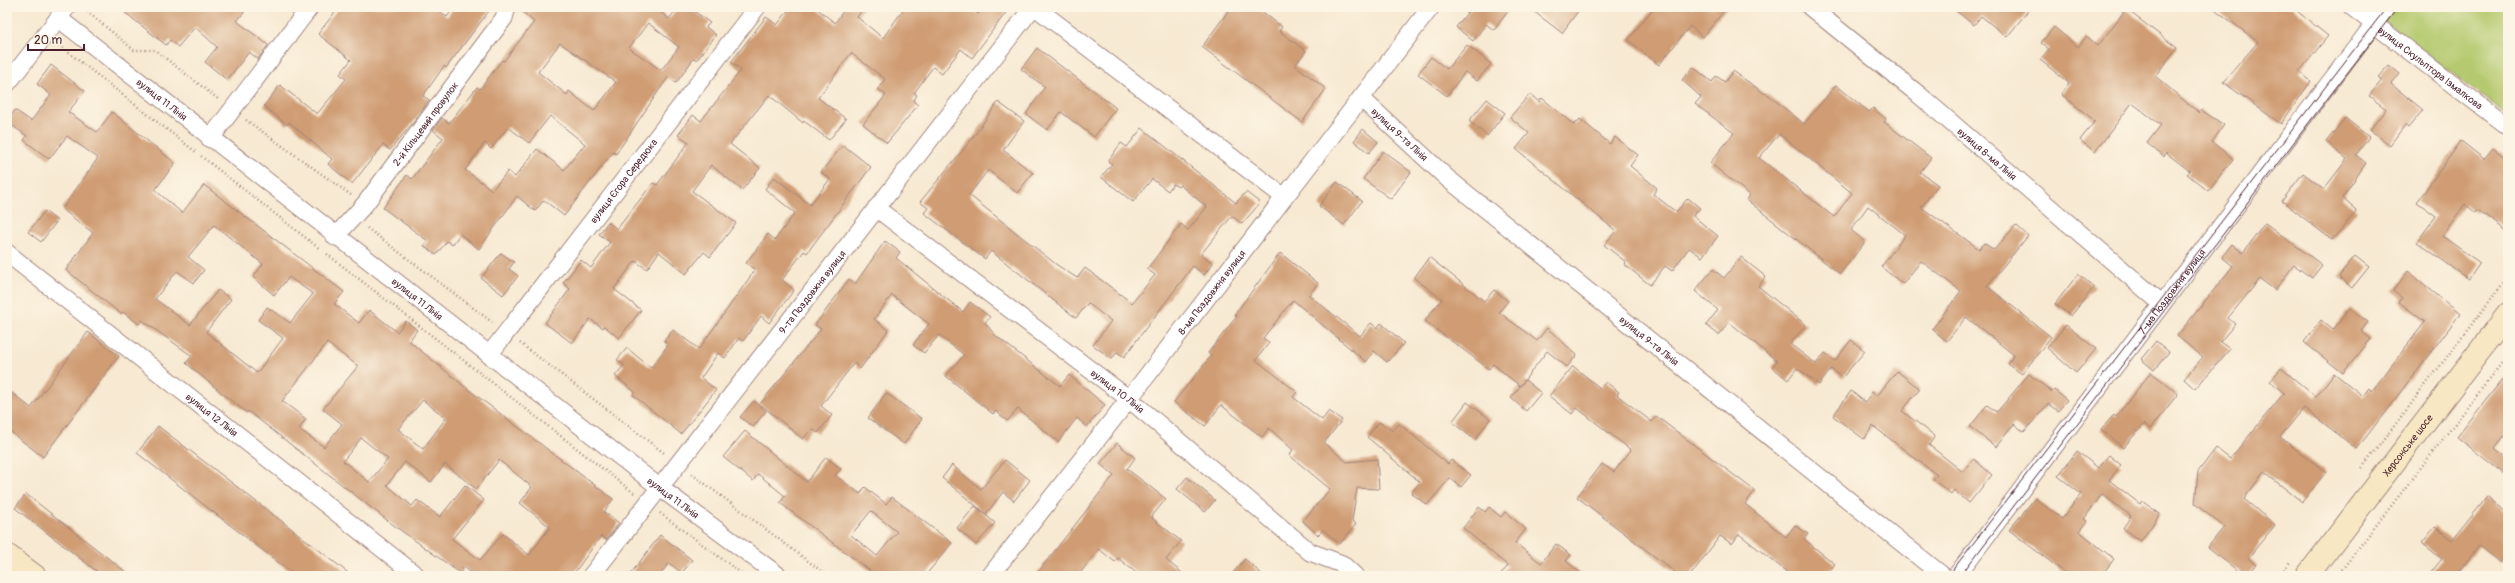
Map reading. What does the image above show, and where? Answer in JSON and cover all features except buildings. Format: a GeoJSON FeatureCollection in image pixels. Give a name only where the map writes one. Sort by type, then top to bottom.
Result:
{"type":"FeatureCollection","features":[{"type":"Feature","properties":{"kind":"main road","name":"Херсонське шосе"},"geometry":{"type":"LineString","coordinates":[[2306,576],[2508,314]]}},
{"type":"Feature","properties":{"kind":"main road"},"geometry":{"type":"LineString","coordinates":[[7,555],[35,576]]}},
{"type":"Feature","properties":{"kind":"street"},"geometry":{"type":"LineString","coordinates":[[210,139],[310,7]]}},
{"type":"Feature","properties":{"kind":"street","name":"2-й Кільцевий провулок"},"geometry":{"type":"LineString","coordinates":[[336,236],[365,204],[486,43],[504,18],[507,7]]}},
{"type":"Feature","properties":{"kind":"street","name":"вулиця Єгора Середюка"},"geometry":{"type":"LineString","coordinates":[[490,355],[757,7]]}},
{"type":"Feature","properties":{"kind":"street"},"geometry":{"type":"LineString","coordinates":[[1034,7],[1284,197]]}},
{"type":"Feature","properties":{"kind":"street","name":"9-та Поздовжня вулиця"},"geometry":{"type":"LineString","coordinates":[[591,576],[1034,7]]}},
{"type":"Feature","properties":{"kind":"street","name":"8-ма Поздовжня вулиця"},"geometry":{"type":"LineString","coordinates":[[990,576],[1129,399],[1431,7]]}},
{"type":"Feature","properties":{"kind":"street","name":"вулиця 8-ма Лінія"},"geometry":{"type":"LineString","coordinates":[[1810,7],[1918,94],[2161,303]]}},
{"type":"Feature","properties":{"kind":"street","name":"вулиця Скульптора Ізмалкова"},"geometry":{"type":"LineString","coordinates":[[2352,7],[2508,127]]}},
{"type":"Feature","properties":{"kind":"street","name":"7-ма Поздовжня вулиця"},"geometry":{"type":"LineString","coordinates":[[1956,576],[2161,303],[2387,7]]}},
{"type":"Feature","properties":{"kind":"street"},"geometry":{"type":"LineString","coordinates":[[7,84],[62,13]]}},
{"type":"Feature","properties":{"kind":"street","name":"вулиця 11 Лінія"},"geometry":{"type":"LineString","coordinates":[[62,13],[210,139],[659,487],[779,576]]}},
{"type":"Feature","properties":{"kind":"street","name":"вулиця 9-та Лінія"},"geometry":{"type":"LineString","coordinates":[[1361,98],[1447,178],[1943,576]]}},
{"type":"Feature","properties":{"kind":"street","name":"вулиця 10 Лінія"},"geometry":{"type":"LineString","coordinates":[[876,208],[1129,399],[1310,552],[1342,564],[1355,576]]}},
{"type":"Feature","properties":{"kind":"street","name":"вулиця 12 Лінія"},"geometry":{"type":"LineString","coordinates":[[7,253],[417,576]]}},
{"type":"Feature","properties":{"kind":"path"},"geometry":{"type":"LineString","coordinates":[[45,35],[647,503],[745,576]]}},
{"type":"Feature","properties":{"kind":"path"},"geometry":{"type":"LineString","coordinates":[[2360,470],[2508,277]]}},
{"type":"Feature","properties":{"kind":"path"},"geometry":{"type":"LineString","coordinates":[[2337,576],[2508,355]]}},
{"type":"Feature","properties":{"kind":"path"},"geometry":{"type":"LineString","coordinates":[[678,464],[828,576]]}},
{"type":"Feature","properties":{"kind":"path"},"geometry":{"type":"LineString","coordinates":[[2279,576],[2294,557]]}},
{"type":"Feature","properties":{"kind":"green space"},"geometry":{"type":"Polygon","coordinates":[[[2366,7],[2508,7],[2508,116],[2366,7]]]}},
{"type":"Feature","properties":{"kind":"tram line"},"geometry":{"type":"LineString","coordinates":[[1948,576],[2387,7]]}},
{"type":"Feature","properties":{"kind":"tram line"},"geometry":{"type":"LineString","coordinates":[[1960,576],[2398,7]]}}]}
